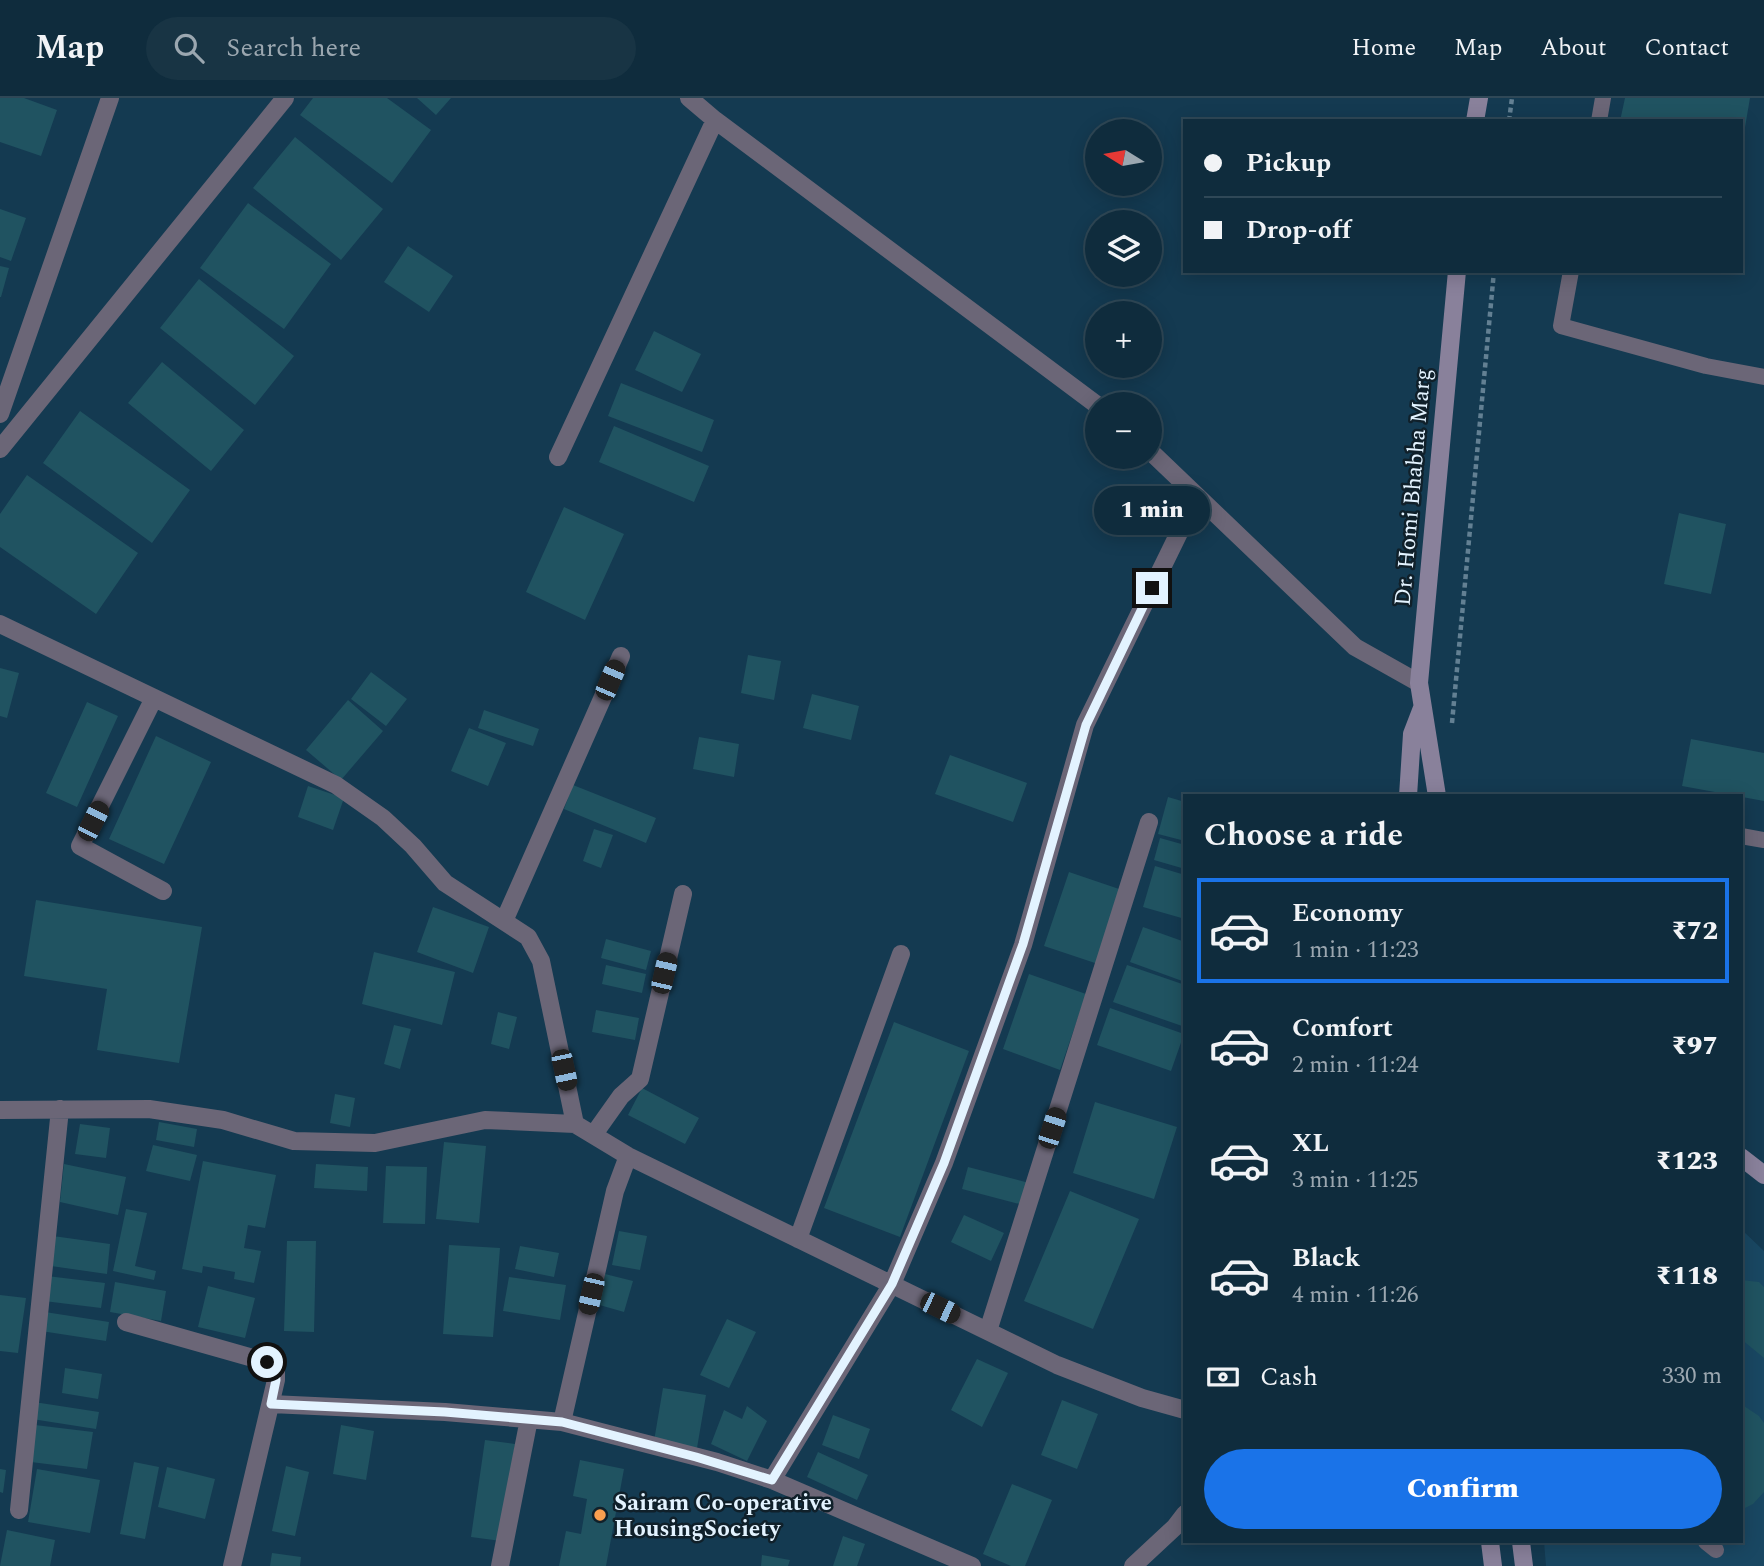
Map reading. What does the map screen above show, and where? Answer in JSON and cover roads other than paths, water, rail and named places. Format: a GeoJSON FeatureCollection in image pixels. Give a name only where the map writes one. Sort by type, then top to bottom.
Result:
{"type":"FeatureCollection","features":[{"type":"Feature","properties":{"kind":"main road"},"geometry":{"type":"LineString","coordinates":[[1475,119],[1479,98]]}},
{"type":"Feature","properties":{"kind":"main road","name":"Dr. Homi Bhabha Marg"},"geometry":{"type":"LineString","coordinates":[[1437,794],[1419,683],[1457,273]]}},
{"type":"Feature","properties":{"kind":"main road","name":"Dr. Homi Bhabha Marg"},"geometry":{"type":"LineString","coordinates":[[1408,794],[1412,734],[1422,708]]}},
{"type":"Feature","properties":{"kind":"main road"},"geometry":{"type":"LineString","coordinates":[[1743,1159],[1764,1175]]}},
{"type":"Feature","properties":{"kind":"main road"},"geometry":{"type":"LineString","coordinates":[[1490,1543],[1493,1566]]}},
{"type":"Feature","properties":{"kind":"main road"},"geometry":{"type":"LineString","coordinates":[[1521,1543],[1524,1566]]}},
{"type":"Feature","properties":{"kind":"street"},"geometry":{"type":"LineString","coordinates":[[0,414],[110,98]]}},
{"type":"Feature","properties":{"kind":"street"},"geometry":{"type":"LineString","coordinates":[[0,449],[285,98]]}},
{"type":"Feature","properties":{"kind":"street"},"geometry":{"type":"LineString","coordinates":[[689,98],[1085,396]]}},
{"type":"Feature","properties":{"kind":"street"},"geometry":{"type":"LineString","coordinates":[[558,457],[715,120]]}},
{"type":"Feature","properties":{"kind":"street"},"geometry":{"type":"LineString","coordinates":[[1162,462],[1354,647],[1419,683]]}},
{"type":"Feature","properties":{"kind":"street"},"geometry":{"type":"LineString","coordinates":[[772,1480],[892,1284],[944,1163],[1023,944],[1086,725],[1197,496]]}},
{"type":"Feature","properties":{"kind":"street"},"geometry":{"type":"LineString","coordinates":[[0,624],[337,785],[383,818],[413,846],[445,883],[528,937],[541,961],[575,1124]]}},
{"type":"Feature","properties":{"kind":"street"},"geometry":{"type":"LineString","coordinates":[[504,921],[621,656]]}},
{"type":"Feature","properties":{"kind":"street"},"geometry":{"type":"LineString","coordinates":[[154,698],[80,846],[163,891]]}},
{"type":"Feature","properties":{"kind":"street"},"geometry":{"type":"LineString","coordinates":[[988,1331],[1149,822]]}},
{"type":"Feature","properties":{"kind":"street"},"geometry":{"type":"LineString","coordinates":[[594,1134],[621,1096],[640,1079],[683,894]]}},
{"type":"Feature","properties":{"kind":"street"},"geometry":{"type":"LineString","coordinates":[[798,1239],[901,954]]}},
{"type":"Feature","properties":{"kind":"street"},"geometry":{"type":"LineString","coordinates":[[0,1110],[149,1109],[223,1120],[294,1141],[375,1143],[485,1120],[575,1124],[628,1156],[1057,1365],[1142,1398],[1183,1409]]}},
{"type":"Feature","properties":{"kind":"street"},"geometry":{"type":"LineString","coordinates":[[19,1510],[60,1110]]}},
{"type":"Feature","properties":{"kind":"street"},"geometry":{"type":"LineString","coordinates":[[562,1422],[615,1191],[628,1156]]}},
{"type":"Feature","properties":{"kind":"street"},"geometry":{"type":"LineString","coordinates":[[125,1322],[267,1362],[275,1368],[276,1380],[271,1404],[232,1566]]}},
{"type":"Feature","properties":{"kind":"street"},"geometry":{"type":"LineString","coordinates":[[271,1404],[445,1412],[562,1422],[772,1480],[972,1566]]}},
{"type":"Feature","properties":{"kind":"street"},"geometry":{"type":"LineString","coordinates":[[500,1566],[528,1419]]}},
{"type":"Feature","properties":{"kind":"street"},"geometry":{"type":"LineString","coordinates":[[1133,1566],[1183,1517]]}},
{"type":"Feature","properties":{"kind":"lane"},"geometry":{"type":"LineString","coordinates":[[1599,119],[1603,98]]}},
{"type":"Feature","properties":{"kind":"lane"},"geometry":{"type":"LineString","coordinates":[[1571,273],[1561,326],[1706,366],[1764,377]]}},
{"type":"Feature","properties":{"kind":"lane"},"geometry":{"type":"LineString","coordinates":[[1743,836],[1764,840]]}},
{"type":"Feature","properties":{"kind":"place","name":"Sairam Co-operative HousingSociety"},"geometry":{"type":"Point","coordinates":[600,1515]}}]}
